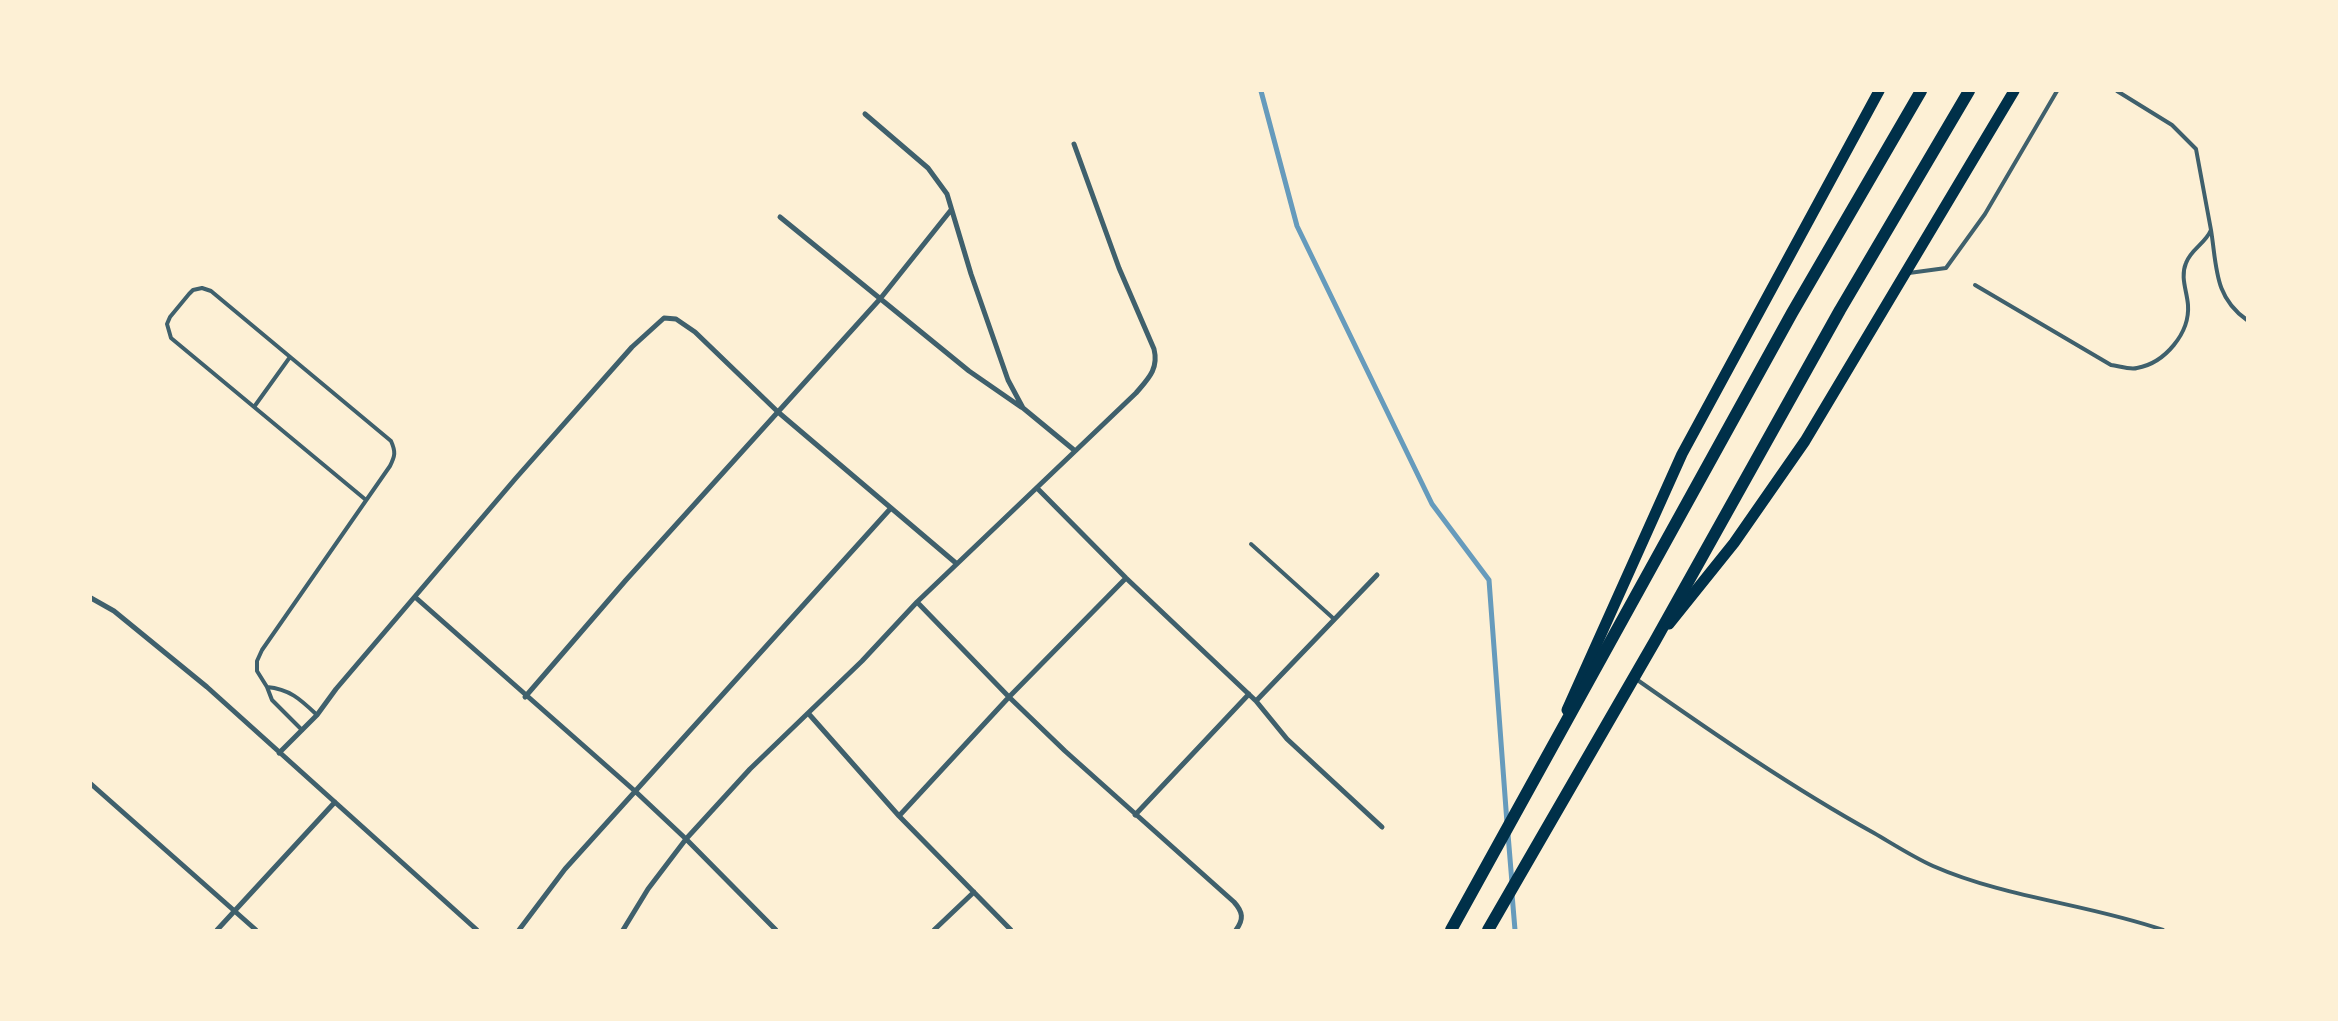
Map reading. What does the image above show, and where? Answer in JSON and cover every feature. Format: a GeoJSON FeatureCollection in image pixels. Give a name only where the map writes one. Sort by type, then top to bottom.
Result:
{"type":"FeatureCollection","features":[{"type":"Feature","properties":{"kind":"highway"},"geometry":{"type":"LineString","coordinates":[[1451,930],[1516,815],[1554,740],[1792,313],[1921,91]]}},
{"type":"Feature","properties":{"kind":"highway"},"geometry":{"type":"LineString","coordinates":[[1488,930],[1634,678],[1840,310],[1969,91]]}},
{"type":"Feature","properties":{"kind":"main road"},"geometry":{"type":"LineString","coordinates":[[1554,740],[1597,640],[1682,454],[1879,91]]}},
{"type":"Feature","properties":{"kind":"main road"},"geometry":{"type":"LineString","coordinates":[[1655,641],[1734,543],[1805,441],[2014,91]]}},
{"type":"Feature","properties":{"kind":"street"},"geometry":{"type":"LineString","coordinates":[[865,114],[928,168],[946,194],[1008,380],[1023,408]]}},
{"type":"Feature","properties":{"kind":"street"},"geometry":{"type":"LineString","coordinates":[[623,930],[648,889],[686,839],[750,769],[917,602],[1037,488],[1074,450],[1136,393],[1152,373],[1156,358],[1154,349],[1119,268],[1074,144]]}},
{"type":"Feature","properties":{"kind":"street"},"geometry":{"type":"LineString","coordinates":[[526,697],[626,580],[880,299],[951,210]]}},
{"type":"Feature","properties":{"kind":"street"},"geometry":{"type":"LineString","coordinates":[[780,217],[969,372],[1023,408],[1074,450]]}},
{"type":"Feature","properties":{"kind":"street"},"geometry":{"type":"LineString","coordinates":[[279,753],[317,715],[336,689],[516,478],[632,347],[657,322],[670,317],[695,332],[778,412],[957,564]]}},
{"type":"Feature","properties":{"kind":"street"},"geometry":{"type":"LineString","coordinates":[[1037,488],[1126,578],[1256,701],[1287,739],[1382,827]]}},
{"type":"Feature","properties":{"kind":"street"},"geometry":{"type":"LineString","coordinates":[[519,930],[565,869],[891,508]]}},
{"type":"Feature","properties":{"kind":"street"},"geometry":{"type":"LineString","coordinates":[[1256,701],[1377,575]]}},
{"type":"Feature","properties":{"kind":"street"},"geometry":{"type":"LineString","coordinates":[[899,816],[1009,697],[1126,578]]}},
{"type":"Feature","properties":{"kind":"street"},"geometry":{"type":"LineString","coordinates":[[415,597],[526,697],[636,792],[686,839],[776,930]]}},
{"type":"Feature","properties":{"kind":"street"},"geometry":{"type":"LineString","coordinates":[[91,598],[114,611],[207,687],[477,930]]}},
{"type":"Feature","properties":{"kind":"street"},"geometry":{"type":"LineString","coordinates":[[917,602],[1009,697],[1135,815],[1224,892],[1240,909],[1242,915],[1242,921],[1236,930]]}},
{"type":"Feature","properties":{"kind":"street"},"geometry":{"type":"LineString","coordinates":[[1135,815],[1249,694]]}},
{"type":"Feature","properties":{"kind":"street"},"geometry":{"type":"LineString","coordinates":[[808,713],[899,816],[1011,930]]}},
{"type":"Feature","properties":{"kind":"street"},"geometry":{"type":"LineString","coordinates":[[91,784],[256,930]]}},
{"type":"Feature","properties":{"kind":"street"},"geometry":{"type":"LineString","coordinates":[[217,930],[335,802]]}},
{"type":"Feature","properties":{"kind":"street"},"geometry":{"type":"LineString","coordinates":[[934,930],[974,892]]}},
{"type":"Feature","properties":{"kind":"lane"},"geometry":{"type":"LineString","coordinates":[[1907,273],[1946,268],[1985,214],[2057,91]]}},
{"type":"Feature","properties":{"kind":"lane"},"geometry":{"type":"LineString","coordinates":[[2117,91],[2172,125],[2196,149],[2221,293],[2234,311],[2247,320]]}},
{"type":"Feature","properties":{"kind":"lane"},"geometry":{"type":"LineString","coordinates":[[1975,285],[2111,365],[2136,369],[2156,362],[2173,346],[2186,325],[2188,305],[2184,284],[2185,264],[2196,247],[2206,240],[2210,230]]}},
{"type":"Feature","properties":{"kind":"lane"},"geometry":{"type":"LineString","coordinates":[[302,730],[272,700],[267,687],[257,671],[257,661],[262,650],[366,500],[395,456],[391,441],[211,291],[202,288],[194,290],[170,317],[167,324],[171,338],[366,500]]}},
{"type":"Feature","properties":{"kind":"lane"},"geometry":{"type":"LineString","coordinates":[[254,407],[290,357]]}},
{"type":"Feature","properties":{"kind":"lane"},"geometry":{"type":"LineString","coordinates":[[1251,544],[1334,619]]}},
{"type":"Feature","properties":{"kind":"lane"},"geometry":{"type":"LineString","coordinates":[[1634,678],[1744,754],[1824,806],[1933,866],[1997,888],[2126,917],[2163,930]]}},
{"type":"Feature","properties":{"kind":"lane"},"geometry":{"type":"LineString","coordinates":[[267,687],[279,688],[294,693],[317,715]]}},
{"type":"Feature","properties":{"kind":"waterway"},"geometry":{"type":"LineString","coordinates":[[1261,91],[1297,226],[1432,504],[1489,580],[1507,823]]}},
{"type":"Feature","properties":{"kind":"waterway"},"geometry":{"type":"LineString","coordinates":[[1508,834],[1512,883]]}},
{"type":"Feature","properties":{"kind":"waterway"},"geometry":{"type":"LineString","coordinates":[[1512,894],[1515,930]]}}]}
